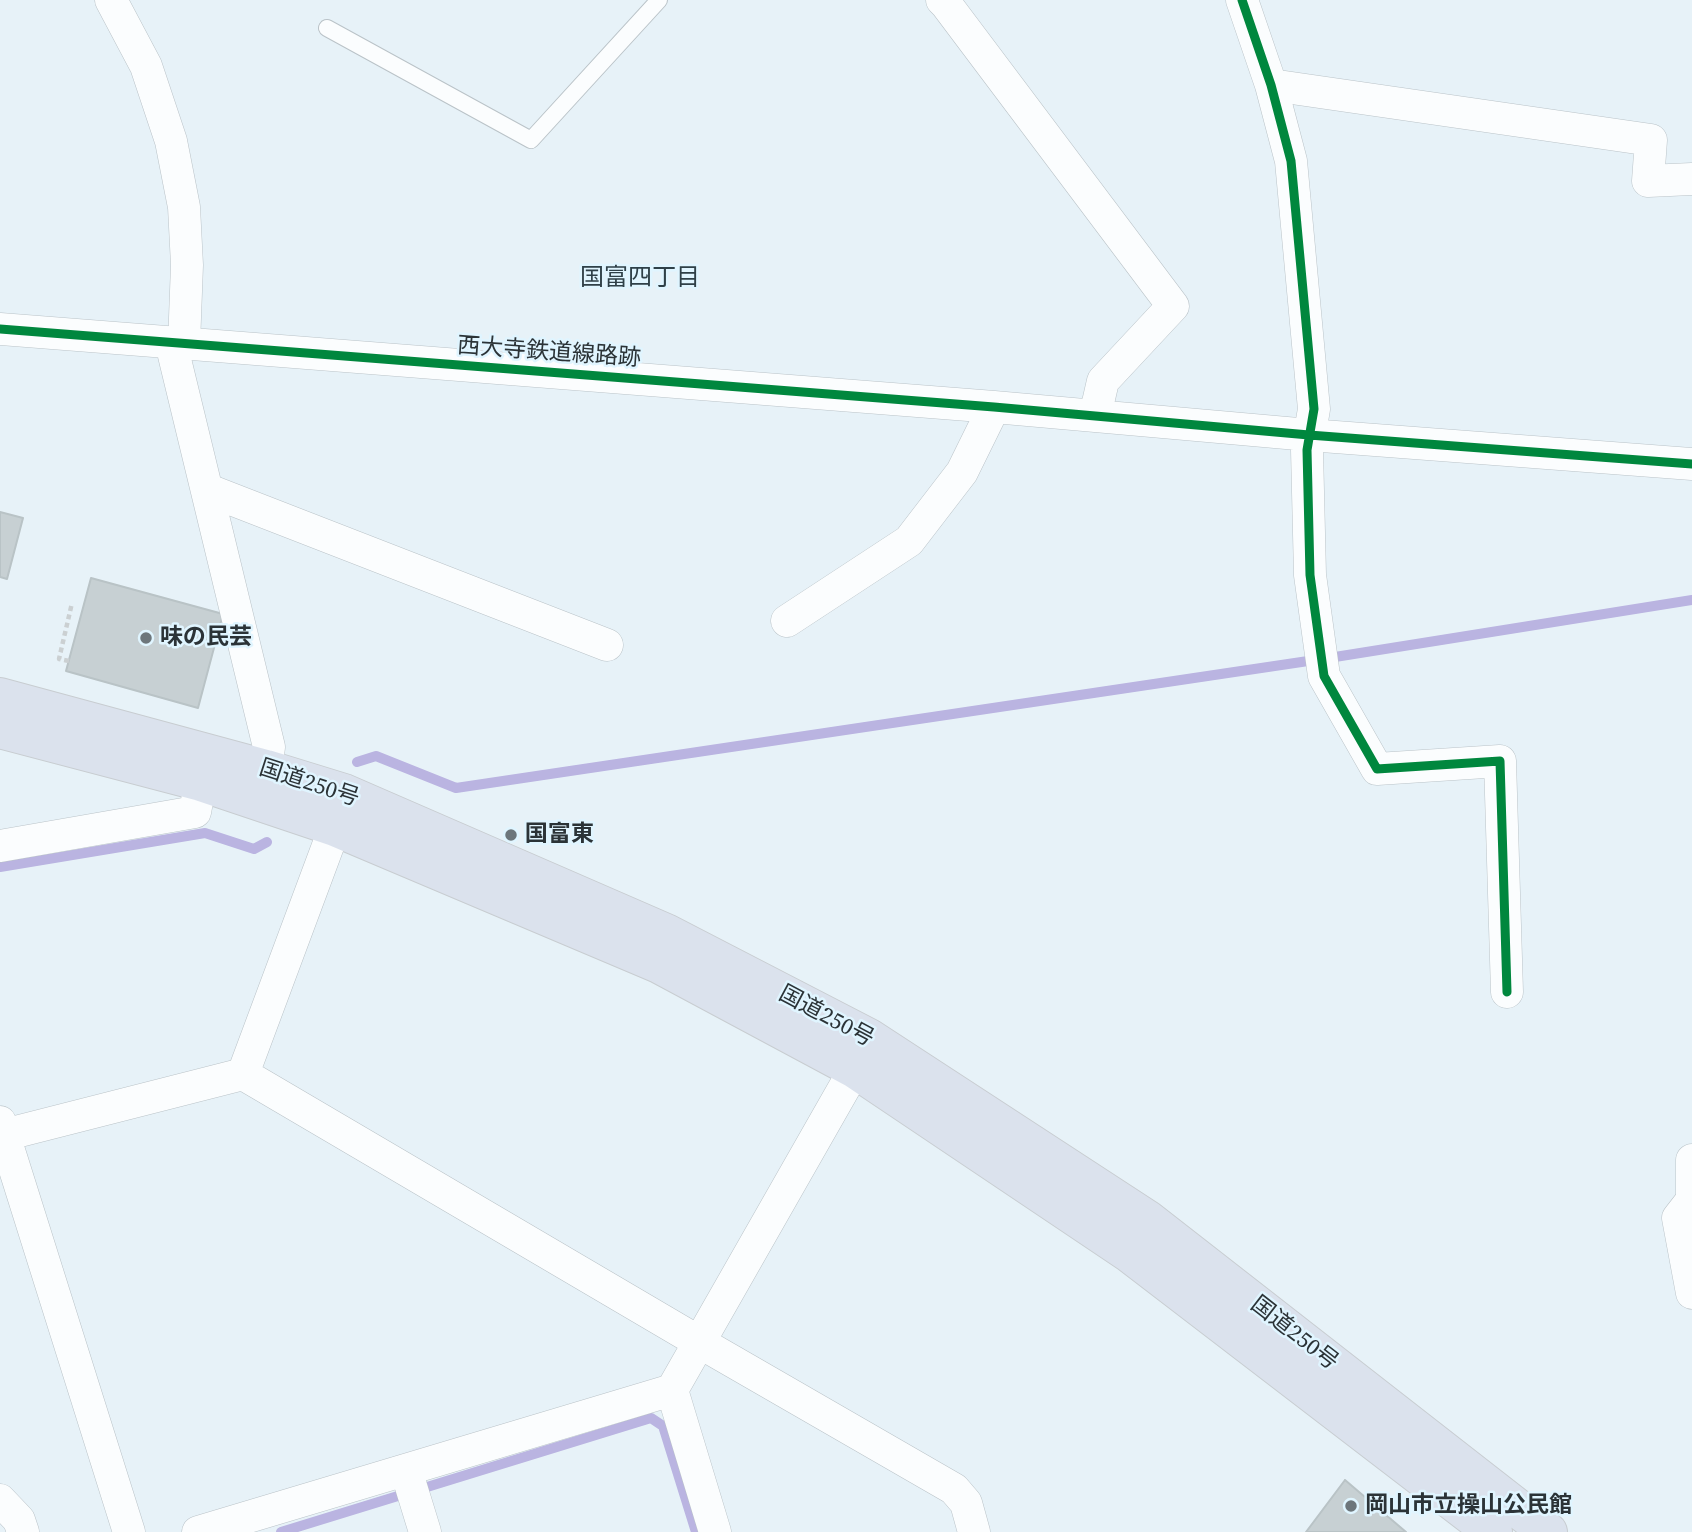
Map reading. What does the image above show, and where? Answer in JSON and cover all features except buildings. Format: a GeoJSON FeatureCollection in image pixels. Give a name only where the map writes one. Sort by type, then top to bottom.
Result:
{"type":"FeatureCollection","features":[{"type":"Feature","properties":{"kind":"highway","name":"国道250号"},"geometry":{"type":"LineString","coordinates":[[0,697],[203,768],[340,810],[666,933],[862,1054],[1148,1220],[1548,1532]]}},
{"type":"Feature","properties":{"kind":"highway","name":"国道250号"},"geometry":{"type":"LineString","coordinates":[[0,729],[203,768],[266,769],[340,810]]}},
{"type":"Feature","properties":{"kind":"highway","name":"国道250号"},"geometry":{"type":"LineString","coordinates":[[862,1054],[1129,1252],[1493,1532]]}},
{"type":"Feature","properties":{"kind":"street"},"geometry":{"type":"LineString","coordinates":[[111,0],[146,66],[171,141],[184,206],[187,265],[178,343],[208,490],[269,747],[266,769]]}},
{"type":"Feature","properties":{"kind":"street"},"geometry":{"type":"LineString","coordinates":[[942,0],[1173,306],[1103,381],[1095,416]]}},
{"type":"Feature","properties":{"kind":"street"},"geometry":{"type":"LineString","coordinates":[[1242,0],[1271,85],[1291,161],[1314,410],[1307,450],[1310,575],[1324,676],[1377,769],[1500,761],[1507,992]]}},
{"type":"Feature","properties":{"kind":"street"},"geometry":{"type":"LineString","coordinates":[[1271,85],[1651,140],[1648,181],[1692,179]]}},
{"type":"Feature","properties":{"kind":"street","name":"西大寺鉄道線路跡"},"geometry":{"type":"LineString","coordinates":[[0,329],[1692,464]]}},
{"type":"Feature","properties":{"kind":"street"},"geometry":{"type":"LineString","coordinates":[[787,621],[909,541],[962,472],[994,407]]}},
{"type":"Feature","properties":{"kind":"street"},"geometry":{"type":"LineString","coordinates":[[208,490],[607,645]]}},
{"type":"Feature","properties":{"kind":"street"},"geometry":{"type":"LineString","coordinates":[[0,846],[195,812],[203,768]]}},
{"type":"Feature","properties":{"kind":"street"},"geometry":{"type":"LineString","coordinates":[[243,1074],[340,810]]}},
{"type":"Feature","properties":{"kind":"street"},"geometry":{"type":"LineString","coordinates":[[198,1532],[410,1484],[672,1390],[862,1054]]}},
{"type":"Feature","properties":{"kind":"street"},"geometry":{"type":"LineString","coordinates":[[129,1532],[1,1131],[243,1074],[954,1489],[966,1503],[974,1532]]}},
{"type":"Feature","properties":{"kind":"street"},"geometry":{"type":"LineString","coordinates":[[1692,1160],[1692,1200],[1678,1219],[1692,1293]]}},
{"type":"Feature","properties":{"kind":"street"},"geometry":{"type":"LineString","coordinates":[[672,1390],[715,1532]]}},
{"type":"Feature","properties":{"kind":"street"},"geometry":{"type":"LineString","coordinates":[[410,1484],[425,1532]]}},
{"type":"Feature","properties":{"kind":"street"},"geometry":{"type":"LineString","coordinates":[[0,1500],[19,1520],[23,1532]]}},
{"type":"Feature","properties":{"kind":"lane"},"geometry":{"type":"LineString","coordinates":[[327,28],[531,140],[659,0]]}},
{"type":"Feature","properties":{"kind":"path"},"geometry":{"type":"LineString","coordinates":[[69,661],[59,659],[72,603]]}},
{"type":"Feature","properties":{"kind":"waterway"},"geometry":{"type":"LineString","coordinates":[[357,762],[376,756],[456,788],[1335,657],[1692,600]]}},
{"type":"Feature","properties":{"kind":"waterway"},"geometry":{"type":"LineString","coordinates":[[0,867],[205,833],[254,849],[267,842]]}},
{"type":"Feature","properties":{"kind":"waterway"},"geometry":{"type":"LineString","coordinates":[[281,1532],[651,1418],[663,1426],[696,1532]]}},
{"type":"Feature","properties":{"kind":"cycle path"},"geometry":{"type":"LineString","coordinates":[[1242,0],[1271,85],[1291,161],[1314,409],[1307,450],[1310,575],[1324,676],[1377,769],[1500,761],[1507,992]]}},
{"type":"Feature","properties":{"kind":"cycle path"},"geometry":{"type":"LineString","coordinates":[[0,329],[1692,464]]}},
{"type":"Feature","properties":{"kind":"place","name":"味の民芸"},"geometry":{"type":"Point","coordinates":[146,638]}},
{"type":"Feature","properties":{"kind":"place","name":"国富東"},"geometry":{"type":"Point","coordinates":[511,835]}},
{"type":"Feature","properties":{"kind":"place","name":"岡山市立操山公民館"},"geometry":{"type":"Point","coordinates":[1351,1506]}},
{"type":"Feature","properties":{"kind":"district","name":"国富四丁目"},"geometry":{"type":"Point","coordinates":[640,279]}}]}
